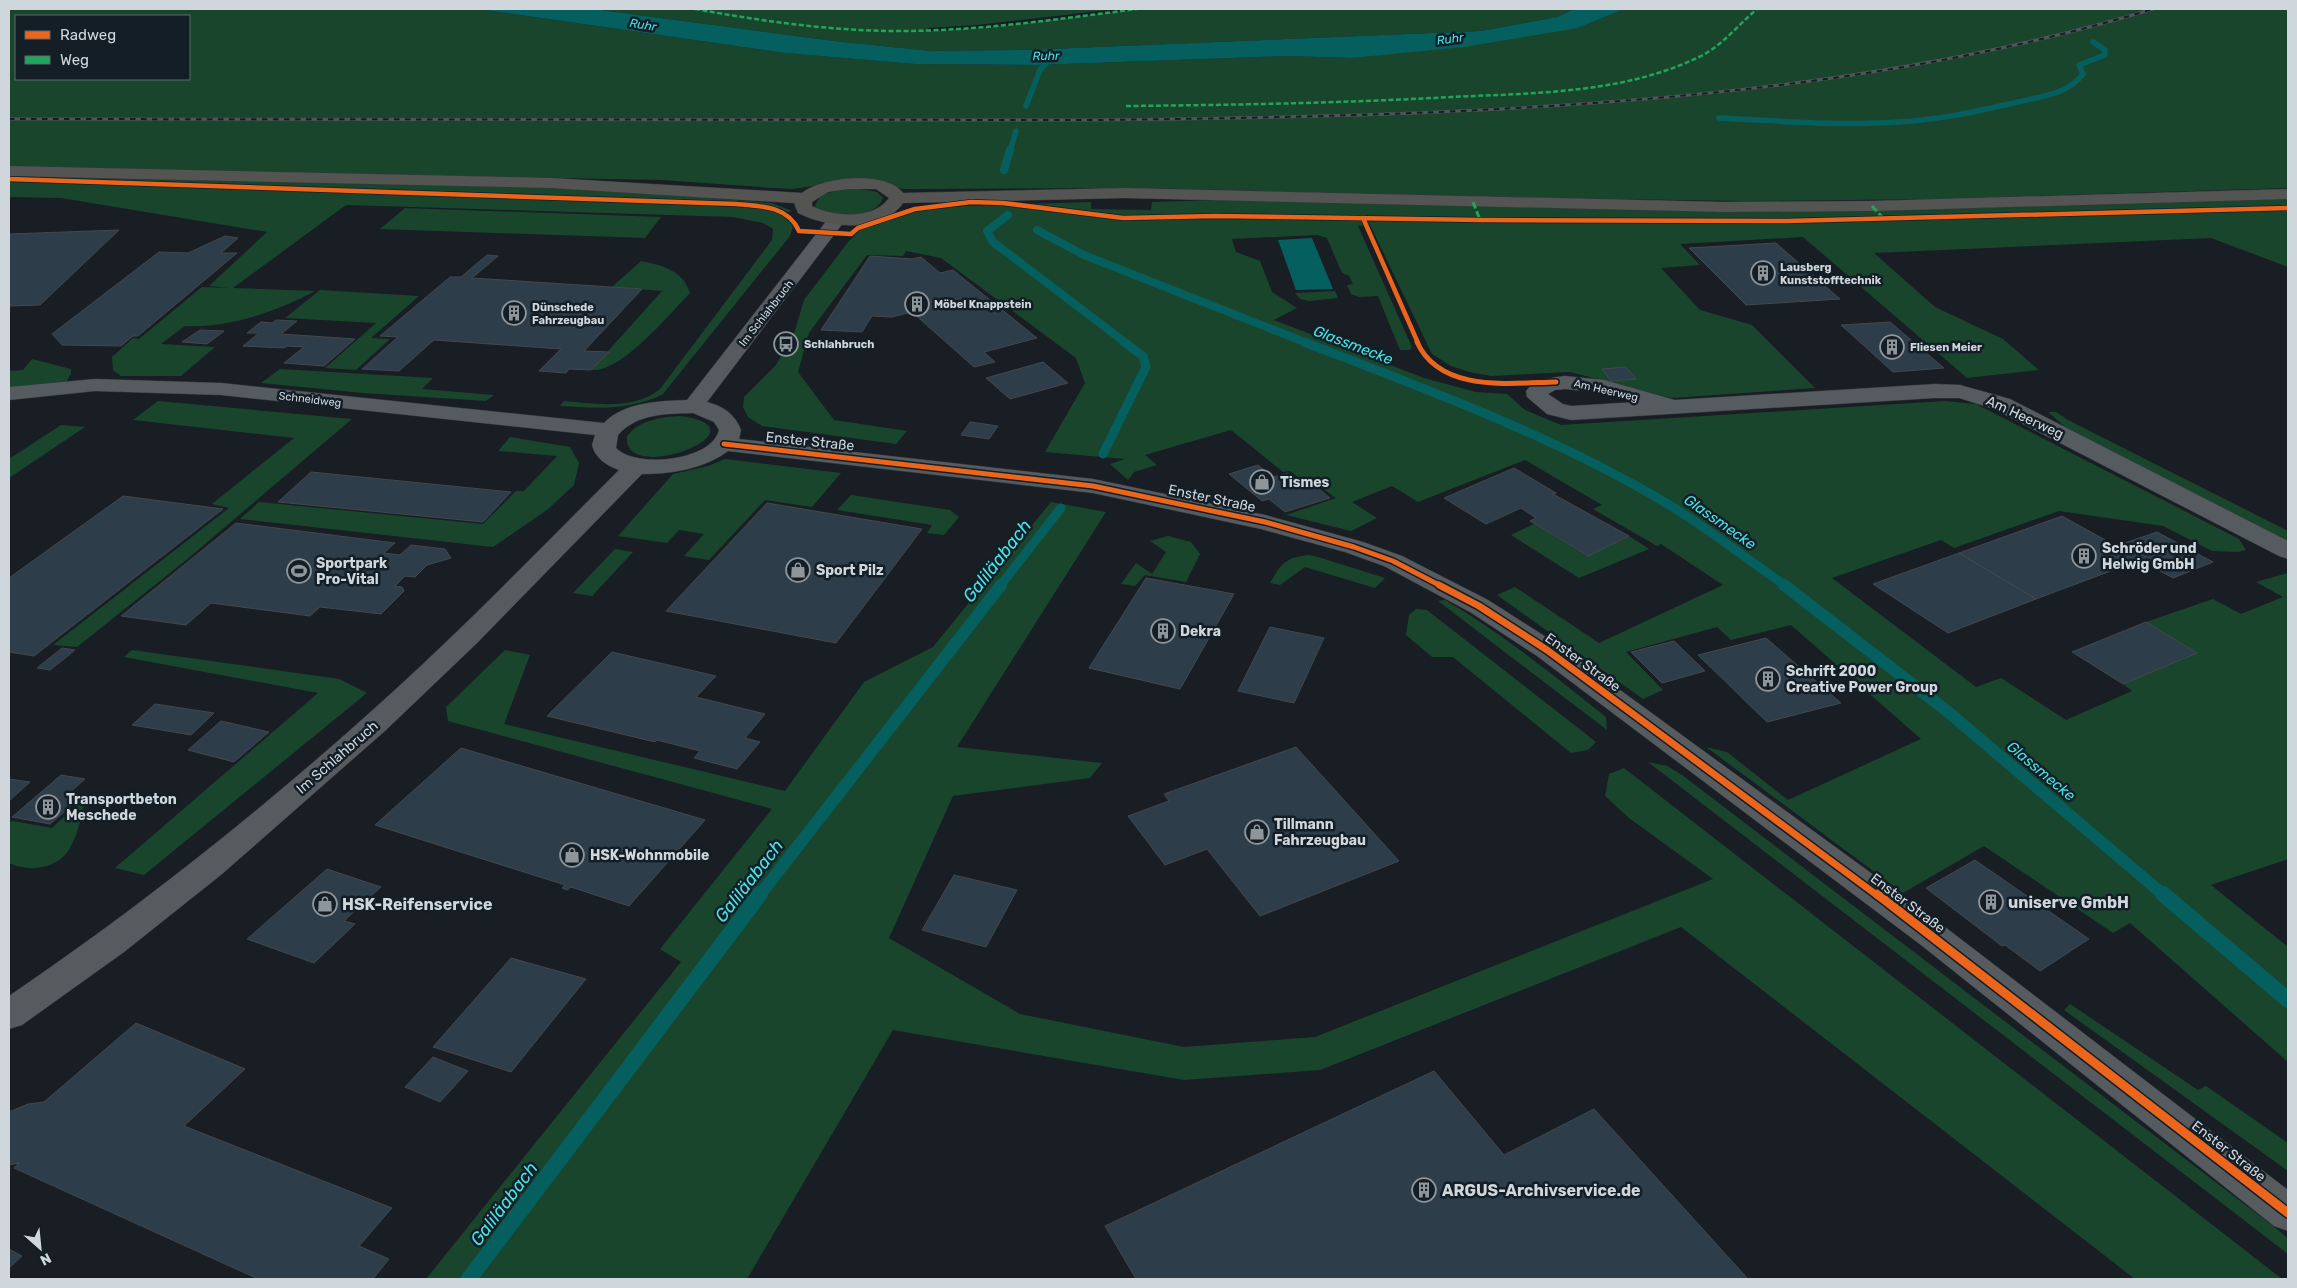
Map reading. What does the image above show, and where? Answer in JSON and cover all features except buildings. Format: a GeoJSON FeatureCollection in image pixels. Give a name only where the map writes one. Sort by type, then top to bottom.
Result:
{"type":"FeatureCollection","features":[{"type":"Feature","properties":{"kind":"main road"},"geometry":{"type":"LineString","coordinates":[[9,171],[559,183],[804,198],[821,189],[860,184],[889,189],[898,198],[1125,193],[1723,207],[1872,206],[2288,194]]}},
{"type":"Feature","properties":{"kind":"main road"},"geometry":{"type":"LineString","coordinates":[[804,198],[802,204],[804,209],[811,214],[837,220],[872,216],[896,205],[898,198]]}},
{"type":"Feature","properties":{"kind":"street","name":"Im Schlahbruch"},"geometry":{"type":"LineString","coordinates":[[693,406],[837,220]]}},
{"type":"Feature","properties":{"kind":"street","name":"Am Heerweg"},"geometry":{"type":"LineString","coordinates":[[1675,407],[1572,382],[1544,385],[1537,391],[1538,397],[1544,404],[1571,413],[1675,407],[1935,391],[1960,392],[1984,397],[2010,408],[2288,551]]}},
{"type":"Feature","properties":{"kind":"street","name":"Schneidweg"},"geometry":{"type":"LineString","coordinates":[[9,392],[94,385],[221,389],[610,430]]}},
{"type":"Feature","properties":{"kind":"street"},"geometry":{"type":"LineString","coordinates":[[693,406],[716,412],[726,418],[730,426],[730,434],[724,444],[712,453],[695,460],[669,466],[636,466],[620,462],[610,456],[604,448],[604,439],[610,430],[620,422],[650,410],[693,406]]}},
{"type":"Feature","properties":{"kind":"street","name":"Enster Straße"},"geometry":{"type":"LineString","coordinates":[[724,444],[1093,486],[1265,522],[1354,547],[1393,561],[1422,575],[1506,623],[1563,662],[1933,936],[2288,1213]]}},
{"type":"Feature","properties":{"kind":"street","name":"Im Schlahbruch"},"geometry":{"type":"LineString","coordinates":[[9,1015],[112,943],[216,861],[368,730],[466,637],[636,466]]}},
{"type":"Feature","properties":{"kind":"green space"},"geometry":{"type":"Polygon","coordinates":[[[9,9],[478,9],[785,53],[915,64],[1037,65],[1289,56],[1351,58],[1578,28],[1624,9],[2288,9],[2288,188],[1941,199],[1744,201],[1143,188],[903,189],[865,178],[793,189],[662,180],[9,167],[9,9]]]}},
{"type":"Feature","properties":{"kind":"green space"},"geometry":{"type":"Polygon","coordinates":[[[593,9],[1117,9],[977,25],[928,28],[929,31],[993,27],[1139,9],[1575,9],[1557,17],[1481,31],[1026,50],[931,51],[834,41],[593,9]]]}},
{"type":"Feature","properties":{"kind":"green space"},"geometry":{"type":"Polygon","coordinates":[[[9,175],[600,189],[772,203],[792,211],[781,214],[793,226],[790,236],[663,394],[625,406],[600,408],[560,406],[564,401],[601,404],[627,403],[650,396],[660,389],[772,240],[773,229],[763,223],[733,217],[346,205],[233,288],[315,291],[284,306],[252,317],[218,324],[185,326],[161,344],[215,347],[181,376],[121,376],[113,370],[112,357],[133,338],[139,339],[202,287],[230,288],[209,286],[267,232],[61,198],[9,197],[9,175]]]}},
{"type":"Feature","properties":{"kind":"green space"},"geometry":{"type":"Polygon","coordinates":[[[853,188],[877,192],[883,198],[872,210],[863,213],[845,214],[818,211],[815,205],[822,194],[853,188]]]}},
{"type":"Feature","properties":{"kind":"green space"},"geometry":{"type":"Polygon","coordinates":[[[2288,199],[2288,267],[2211,238],[1874,253],[1935,307],[2003,339],[2039,370],[1967,378],[1803,237],[1680,244],[1700,265],[1661,268],[1700,310],[1752,325],[1815,388],[1671,398],[1570,372],[1491,376],[1451,366],[1432,354],[1370,225],[1358,226],[1412,347],[1410,350],[1400,350],[1378,296],[1359,297],[1351,294],[1347,285],[1353,284],[1349,276],[1342,273],[1327,238],[1317,235],[1232,239],[1236,252],[1260,261],[1272,292],[1297,308],[1274,320],[1424,378],[1476,392],[1507,394],[1525,410],[1561,425],[1945,401],[1976,404],[2239,539],[2246,550],[2238,552],[2212,551],[2163,526],[2059,511],[1954,548],[1941,540],[1832,578],[1976,687],[2001,678],[2066,720],[2132,691],[2123,684],[2197,653],[2146,622],[2213,599],[2241,614],[2283,597],[2256,582],[2288,573],[2288,859],[2211,885],[2288,947],[2288,1062],[2130,923],[2113,933],[1984,846],[1903,893],[1706,747],[1727,752],[1788,800],[1921,739],[1791,625],[1731,640],[1717,627],[1626,652],[1663,690],[1643,699],[1497,595],[1515,587],[1599,643],[1723,585],[1661,544],[1657,546],[1593,509],[1602,505],[1525,460],[1418,502],[1392,486],[1352,502],[1377,518],[1351,531],[1286,515],[1336,498],[1312,481],[1305,483],[1290,471],[1283,472],[1231,430],[1145,455],[1157,465],[1134,472],[1128,480],[1110,464],[1125,459],[1045,452],[1085,383],[1076,358],[941,258],[906,251],[903,256],[867,255],[809,333],[798,372],[834,420],[907,431],[896,444],[762,426],[748,417],[743,407],[744,397],[776,365],[794,334],[804,300],[848,242],[860,230],[931,207],[1091,202],[1091,209],[1151,210],[1152,202],[1217,200],[1701,211],[1977,208],[2288,199]]]}},
{"type":"Feature","properties":{"kind":"green space"},"geometry":{"type":"Polygon","coordinates":[[[405,208],[661,217],[645,238],[380,229],[405,208]]]}},
{"type":"Feature","properties":{"kind":"green space"},"geometry":{"type":"Polygon","coordinates":[[[641,261],[656,264],[677,274],[687,285],[690,293],[658,327],[630,352],[617,362],[603,368],[591,370],[662,291],[612,287],[641,261]]]}},
{"type":"Feature","properties":{"kind":"green space"},"geometry":{"type":"Polygon","coordinates":[[[320,290],[419,296],[371,338],[390,339],[356,370],[325,368],[376,323],[285,318],[320,290]]]}},
{"type":"Feature","properties":{"kind":"green space"},"geometry":{"type":"Polygon","coordinates":[[[1335,291],[1338,298],[1309,301],[1300,299],[1295,293],[1335,291]]]}},
{"type":"Feature","properties":{"kind":"green space"},"geometry":{"type":"Polygon","coordinates":[[[32,359],[71,369],[71,374],[66,382],[9,387],[9,371],[23,370],[32,359]]]}},
{"type":"Feature","properties":{"kind":"green space"},"geometry":{"type":"Polygon","coordinates":[[[280,369],[433,378],[422,389],[494,395],[486,401],[363,393],[261,383],[280,369]]]}},
{"type":"Feature","properties":{"kind":"green space"},"geometry":{"type":"Polygon","coordinates":[[[158,401],[352,419],[185,561],[77,647],[53,645],[229,508],[212,504],[294,438],[133,420],[158,401]]]}},
{"type":"Feature","properties":{"kind":"green space"},"geometry":{"type":"Polygon","coordinates":[[[2048,412],[2056,412],[2068,420],[2288,531],[2288,541],[2065,427],[2048,412]]]}},
{"type":"Feature","properties":{"kind":"green space"},"geometry":{"type":"Polygon","coordinates":[[[680,416],[704,422],[710,432],[703,441],[686,450],[666,456],[646,456],[632,451],[627,436],[638,426],[651,420],[680,416]]]}},
{"type":"Feature","properties":{"kind":"green space"},"geometry":{"type":"Polygon","coordinates":[[[61,425],[85,427],[9,478],[9,459],[61,425]]]}},
{"type":"Feature","properties":{"kind":"green space"},"geometry":{"type":"Polygon","coordinates":[[[510,437],[570,447],[579,463],[574,485],[547,510],[493,547],[240,519],[259,502],[483,524],[516,491],[524,491],[557,456],[498,451],[510,437]]]}},
{"type":"Feature","properties":{"kind":"green space"},"geometry":{"type":"Polygon","coordinates":[[[725,459],[841,473],[812,507],[765,500],[709,560],[684,556],[704,534],[679,530],[667,543],[618,536],[673,474],[708,466],[725,459]]]}},
{"type":"Feature","properties":{"kind":"green space"},"geometry":{"type":"Polygon","coordinates":[[[851,495],[950,510],[959,517],[944,535],[927,533],[932,525],[837,510],[851,495]]]}},
{"type":"Feature","properties":{"kind":"green space"},"geometry":{"type":"Polygon","coordinates":[[[1051,502],[1106,512],[957,747],[1102,763],[1090,778],[953,796],[889,938],[1020,1014],[1184,1047],[1315,1037],[1713,879],[1629,818],[1605,796],[1609,774],[1624,768],[2282,1279],[2135,1279],[1681,927],[1320,1070],[1184,1080],[893,1030],[747,1279],[426,1279],[681,962],[660,949],[772,809],[448,721],[446,707],[505,650],[530,655],[504,724],[785,791],[864,682],[933,647],[1051,502]]]}},
{"type":"Feature","properties":{"kind":"green space"},"geometry":{"type":"Polygon","coordinates":[[[1534,524],[1587,556],[1629,536],[1649,549],[1579,578],[1511,535],[1534,524]]]}},
{"type":"Feature","properties":{"kind":"green space"},"geometry":{"type":"Polygon","coordinates":[[[1168,536],[1191,542],[1200,554],[1186,582],[1145,575],[1135,586],[1121,584],[1136,563],[1152,574],[1166,552],[1150,541],[1168,536]]]}},
{"type":"Feature","properties":{"kind":"green space"},"geometry":{"type":"Polygon","coordinates":[[[615,549],[633,552],[592,596],[573,593],[615,549]]]}},
{"type":"Feature","properties":{"kind":"green space"},"geometry":{"type":"Polygon","coordinates":[[[1309,555],[1385,578],[1375,588],[1305,567],[1280,585],[1270,583],[1281,566],[1289,560],[1309,555]]]}},
{"type":"Feature","properties":{"kind":"green space"},"geometry":{"type":"Polygon","coordinates":[[[1445,600],[1507,641],[1606,717],[1607,730],[1438,601],[1445,600]]]}},
{"type":"Feature","properties":{"kind":"green space"},"geometry":{"type":"Polygon","coordinates":[[[1416,609],[1427,610],[1596,742],[1588,750],[1571,753],[1453,657],[1432,657],[1406,635],[1409,615],[1416,609]]]}},
{"type":"Feature","properties":{"kind":"green space"},"geometry":{"type":"Polygon","coordinates":[[[132,650],[339,679],[367,693],[144,875],[115,868],[318,693],[124,657],[132,650]]]}},
{"type":"Feature","properties":{"kind":"green space"},"geometry":{"type":"Polygon","coordinates":[[[1648,762],[1667,766],[1682,775],[2277,1229],[2288,1239],[2288,1254],[1648,762]]]}},
{"type":"Feature","properties":{"kind":"green space"},"geometry":{"type":"Polygon","coordinates":[[[86,796],[76,835],[66,854],[52,864],[43,867],[26,868],[9,863],[9,822],[13,821],[52,828],[86,796]]]}},
{"type":"Feature","properties":{"kind":"green space"},"geometry":{"type":"Polygon","coordinates":[[[2070,1004],[2198,1090],[2206,1086],[2288,1143],[2288,1171],[2064,1010],[2070,1004]]]}},
{"type":"Feature","properties":{"kind":"water","name":"Ruhr"},"geometry":{"type":"Polygon","coordinates":[[[478,9],[593,9],[834,41],[931,51],[1026,50],[1481,31],[1557,17],[1575,9],[1624,9],[1578,28],[1464,47],[1351,58],[1289,56],[1037,65],[915,64],[785,53],[478,9]]]}},
{"type":"Feature","properties":{"kind":"water"},"geometry":{"type":"Polygon","coordinates":[[[1312,238],[1333,289],[1296,290],[1278,240],[1312,238]]]}},
{"type":"Feature","properties":{"kind":"waterway"},"geometry":{"type":"LineString","coordinates":[[1719,118],[1808,123],[1876,123],[1913,121],[1974,112],[2062,91],[2077,81],[2083,74],[2079,65],[2105,55],[2105,50],[2093,42]]}},
{"type":"Feature","properties":{"kind":"waterway","name":"Glassmecke"},"geometry":{"type":"LineString","coordinates":[[1026,106],[1040,70],[1051,58]]}},
{"type":"Feature","properties":{"kind":"waterway","name":"Glassmecke"},"geometry":{"type":"LineString","coordinates":[[1010,151],[1016,131]]}},
{"type":"Feature","properties":{"kind":"waterway","name":"Glassmecke"},"geometry":{"type":"LineString","coordinates":[[1004,170],[1010,150]]}},
{"type":"Feature","properties":{"kind":"waterway","name":"Galiläabach"},"geometry":{"type":"LineString","coordinates":[[1008,215],[987,231],[993,242],[1126,343]]}},
{"type":"Feature","properties":{"kind":"waterway","name":"Glassmecke"},"geometry":{"type":"LineString","coordinates":[[1037,230],[1084,255],[1307,343]]}},
{"type":"Feature","properties":{"kind":"waterway","name":"Galiläabach"},"geometry":{"type":"LineString","coordinates":[[1103,454],[1146,367],[1143,356],[1124,342]]}},
{"type":"Feature","properties":{"kind":"waterway","name":"Glassmecke"},"geometry":{"type":"LineString","coordinates":[[1304,342],[1486,414],[1575,454],[1677,510],[1786,586]]}},
{"type":"Feature","properties":{"kind":"waterway","name":"Galiläabach"},"geometry":{"type":"LineString","coordinates":[[1000,586],[1061,508]]}},
{"type":"Feature","properties":{"kind":"waterway","name":"Galiläabach"},"geometry":{"type":"LineString","coordinates":[[759,896],[1001,585]]}},
{"type":"Feature","properties":{"kind":"waterway","name":"Glassmecke"},"geometry":{"type":"LineString","coordinates":[[1784,585],[1947,711],[2165,896]]}},
{"type":"Feature","properties":{"kind":"waterway","name":"Galiläabach"},"geometry":{"type":"LineString","coordinates":[[469,1279],[760,894]]}},
{"type":"Feature","properties":{"kind":"waterway","name":"Glassmecke"},"geometry":{"type":"LineString","coordinates":[[2163,894],[2288,1000]]}},
{"type":"Feature","properties":{"kind":"railway"},"geometry":{"type":"LineString","coordinates":[[9,119],[1094,120],[1240,118],[1460,111],[1679,96],[1799,83],[1977,53],[2095,26],[2153,9]]}},
{"type":"Feature","properties":{"kind":"marked path"},"geometry":{"type":"LineString","coordinates":[[695,9],[745,18],[874,31],[988,27],[1137,9]]}},
{"type":"Feature","properties":{"kind":"marked path"},"geometry":{"type":"LineString","coordinates":[[1126,106],[1414,99],[1548,92],[1610,85],[1670,69],[1699,57],[1722,41],[1757,9]]}},
{"type":"Feature","properties":{"kind":"marked path"},"geometry":{"type":"LineString","coordinates":[[1473,202],[1480,220]]}},
{"type":"Feature","properties":{"kind":"marked path"},"geometry":{"type":"LineString","coordinates":[[1872,206],[1884,219]]}},
{"type":"Feature","properties":{"kind":"cycle path"},"geometry":{"type":"LineString","coordinates":[[9,179],[736,204],[773,208],[789,216],[795,222],[799,231],[851,234],[858,228],[915,209],[971,202],[1003,203],[1123,218],[1215,216],[1480,220],[1787,221],[2288,208]]}},
{"type":"Feature","properties":{"kind":"cycle path"},"geometry":{"type":"LineString","coordinates":[[1363,218],[1421,350],[1431,363],[1445,372],[1462,378],[1502,383],[1556,382]]}},
{"type":"Feature","properties":{"kind":"cycle path"},"geometry":{"type":"LineString","coordinates":[[724,444],[1093,486],[1265,522],[1354,547],[1393,561],[1479,606],[1547,650],[1933,936],[2288,1213]]}},
{"type":"Feature","properties":{"kind":"place","name":"Lausberg Kunststofftechnik"},"geometry":{"type":"Point","coordinates":[1763,273]}},
{"type":"Feature","properties":{"kind":"place","name":"Möbel Knappstein"},"geometry":{"type":"Point","coordinates":[917,304]}},
{"type":"Feature","properties":{"kind":"place","name":"Dünschede Fahrzeugbau"},"geometry":{"type":"Point","coordinates":[514,313]}},
{"type":"Feature","properties":{"kind":"place","name":"Schlahbruch"},"geometry":{"type":"Point","coordinates":[786,344]}},
{"type":"Feature","properties":{"kind":"place","name":"Fliesen Meier"},"geometry":{"type":"Point","coordinates":[1892,347]}},
{"type":"Feature","properties":{"kind":"place","name":"Tismes"},"geometry":{"type":"Point","coordinates":[1262,482]}},
{"type":"Feature","properties":{"kind":"place","name":"Schröder und Helwig GmbH"},"geometry":{"type":"Point","coordinates":[2084,556]}},
{"type":"Feature","properties":{"kind":"place","name":"Sport Pilz"},"geometry":{"type":"Point","coordinates":[798,570]}},
{"type":"Feature","properties":{"kind":"place","name":"Sportpark Pro-Vital"},"geometry":{"type":"Point","coordinates":[299,571]}},
{"type":"Feature","properties":{"kind":"place","name":"Dekra"},"geometry":{"type":"Point","coordinates":[1163,631]}},
{"type":"Feature","properties":{"kind":"place","name":"Schrift 2000 Creative Power Group"},"geometry":{"type":"Point","coordinates":[1768,679]}},
{"type":"Feature","properties":{"kind":"place","name":"Transportbeton Meschede"},"geometry":{"type":"Point","coordinates":[48,807]}},
{"type":"Feature","properties":{"kind":"place","name":"Tillmann Fahrzeugbau"},"geometry":{"type":"Point","coordinates":[1257,832]}},
{"type":"Feature","properties":{"kind":"place","name":"HSK-Wohnmobile"},"geometry":{"type":"Point","coordinates":[572,855]}},
{"type":"Feature","properties":{"kind":"place","name":"uniserve GmbH"},"geometry":{"type":"Point","coordinates":[1991,902]}},
{"type":"Feature","properties":{"kind":"place","name":"HSK-Reifenservice"},"geometry":{"type":"Point","coordinates":[325,904]}},
{"type":"Feature","properties":{"kind":"place","name":"ARGUS-Archivservice.de"},"geometry":{"type":"Point","coordinates":[1424,1190]}}]}
